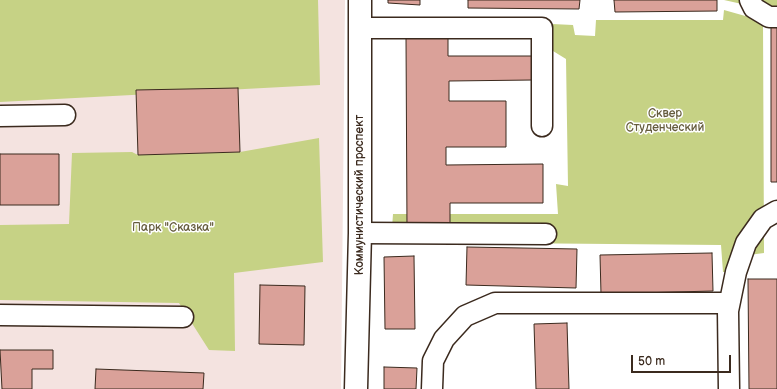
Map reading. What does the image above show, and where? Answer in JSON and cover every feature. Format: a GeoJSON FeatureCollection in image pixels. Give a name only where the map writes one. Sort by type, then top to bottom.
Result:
{"type":"FeatureCollection","features":[{"type":"Feature","properties":{"kind":"main road","name":"Коммунистический проспект"},"geometry":{"type":"LineString","coordinates":[[356,389],[360,233],[360,0]]}},
{"type":"Feature","properties":{"kind":"lane"},"geometry":{"type":"LineString","coordinates":[[750,0],[754,8],[769,17],[777,17]]}},
{"type":"Feature","properties":{"kind":"lane"},"geometry":{"type":"LineString","coordinates":[[360,28],[542,28],[542,126]]}},
{"type":"Feature","properties":{"kind":"lane"},"geometry":{"type":"LineString","coordinates":[[0,116],[65,115]]}},
{"type":"Feature","properties":{"kind":"lane"},"geometry":{"type":"LineString","coordinates":[[729,389],[729,303],[736,272],[746,243],[763,219],[777,211]]}},
{"type":"Feature","properties":{"kind":"lane"},"geometry":{"type":"LineString","coordinates":[[360,233],[546,234]]}},
{"type":"Feature","properties":{"kind":"lane"},"geometry":{"type":"LineString","coordinates":[[432,389],[433,361],[444,340],[466,316],[495,303],[729,303]]}},
{"type":"Feature","properties":{"kind":"lane"},"geometry":{"type":"LineString","coordinates":[[0,315],[183,316]]}},
{"type":"Feature","properties":{"kind":"shaded area"},"geometry":{"type":"Polygon","coordinates":[[[122,0],[345,0],[341,389],[0,389],[0,90],[122,0]]]}},
{"type":"Feature","properties":{"kind":"green space"},"geometry":{"type":"Polygon","coordinates":[[[0,0],[318,0],[320,85],[0,102],[0,0]]]}},
{"type":"Feature","properties":{"kind":"green space"},"geometry":{"type":"Polygon","coordinates":[[[724,0],[777,0],[777,11],[773,11],[724,0]]]}},
{"type":"Feature","properties":{"kind":"green space","name":"Сквер Студенческий"},"geometry":{"type":"Polygon","coordinates":[[[724,10],[763,21],[764,253],[741,256],[744,272],[723,272],[721,245],[391,242],[393,214],[558,214],[556,184],[568,186],[566,59],[553,51],[552,24],[573,25],[575,35],[595,36],[596,20],[723,20],[724,10]]]}},
{"type":"Feature","properties":{"kind":"green space","name":"Парк \"Сказка\""},"geometry":{"type":"Polygon","coordinates":[[[319,138],[323,262],[234,273],[235,351],[209,350],[179,303],[0,300],[0,225],[69,224],[72,153],[132,152],[138,155],[240,152],[319,138]]]}},
{"type":"Feature","properties":{"kind":"building"},"geometry":{"type":"Polygon","coordinates":[[[388,0],[420,0],[420,5],[388,3],[388,0]]]}},
{"type":"Feature","properties":{"kind":"building"},"geometry":{"type":"Polygon","coordinates":[[[468,0],[580,0],[579,9],[468,8],[468,0]]]}},
{"type":"Feature","properties":{"kind":"building"},"geometry":{"type":"Polygon","coordinates":[[[614,0],[717,0],[717,11],[615,12],[614,0]]]}},
{"type":"Feature","properties":{"kind":"building"},"geometry":{"type":"Polygon","coordinates":[[[771,27],[777,27],[777,182],[771,182],[771,27]]]}},
{"type":"Feature","properties":{"kind":"building"},"geometry":{"type":"Polygon","coordinates":[[[406,35],[448,35],[448,56],[533,56],[533,80],[449,81],[449,101],[506,101],[506,147],[446,147],[446,165],[543,164],[543,203],[450,203],[450,229],[407,229],[406,35]]]}},
{"type":"Feature","properties":{"kind":"building"},"geometry":{"type":"Polygon","coordinates":[[[238,88],[240,152],[138,155],[136,90],[238,88]]]}},
{"type":"Feature","properties":{"kind":"building"},"geometry":{"type":"Polygon","coordinates":[[[0,154],[59,154],[59,205],[0,205],[0,154]]]}},
{"type":"Feature","properties":{"kind":"building"},"geometry":{"type":"Polygon","coordinates":[[[467,247],[577,249],[576,288],[466,285],[467,247]]]}},
{"type":"Feature","properties":{"kind":"building"},"geometry":{"type":"Polygon","coordinates":[[[712,253],[713,291],[601,294],[600,255],[712,253]]]}},
{"type":"Feature","properties":{"kind":"building"},"geometry":{"type":"Polygon","coordinates":[[[414,256],[415,329],[385,329],[384,257],[414,256]]]}},
{"type":"Feature","properties":{"kind":"building"},"geometry":{"type":"Polygon","coordinates":[[[748,279],[777,279],[777,389],[749,389],[748,279]]]}},
{"type":"Feature","properties":{"kind":"building"},"geometry":{"type":"Polygon","coordinates":[[[260,285],[305,286],[304,345],[259,344],[260,285]]]}},
{"type":"Feature","properties":{"kind":"building"},"geometry":{"type":"Polygon","coordinates":[[[567,323],[569,389],[536,389],[534,324],[567,323]]]}},
{"type":"Feature","properties":{"kind":"building"},"geometry":{"type":"Polygon","coordinates":[[[0,350],[53,350],[53,369],[32,369],[32,389],[2,389],[0,350]]]}},
{"type":"Feature","properties":{"kind":"building"},"geometry":{"type":"Polygon","coordinates":[[[384,367],[417,368],[416,389],[384,389],[384,367]]]}},
{"type":"Feature","properties":{"kind":"building"},"geometry":{"type":"Polygon","coordinates":[[[96,369],[204,373],[203,389],[95,389],[96,369]]]}}]}
